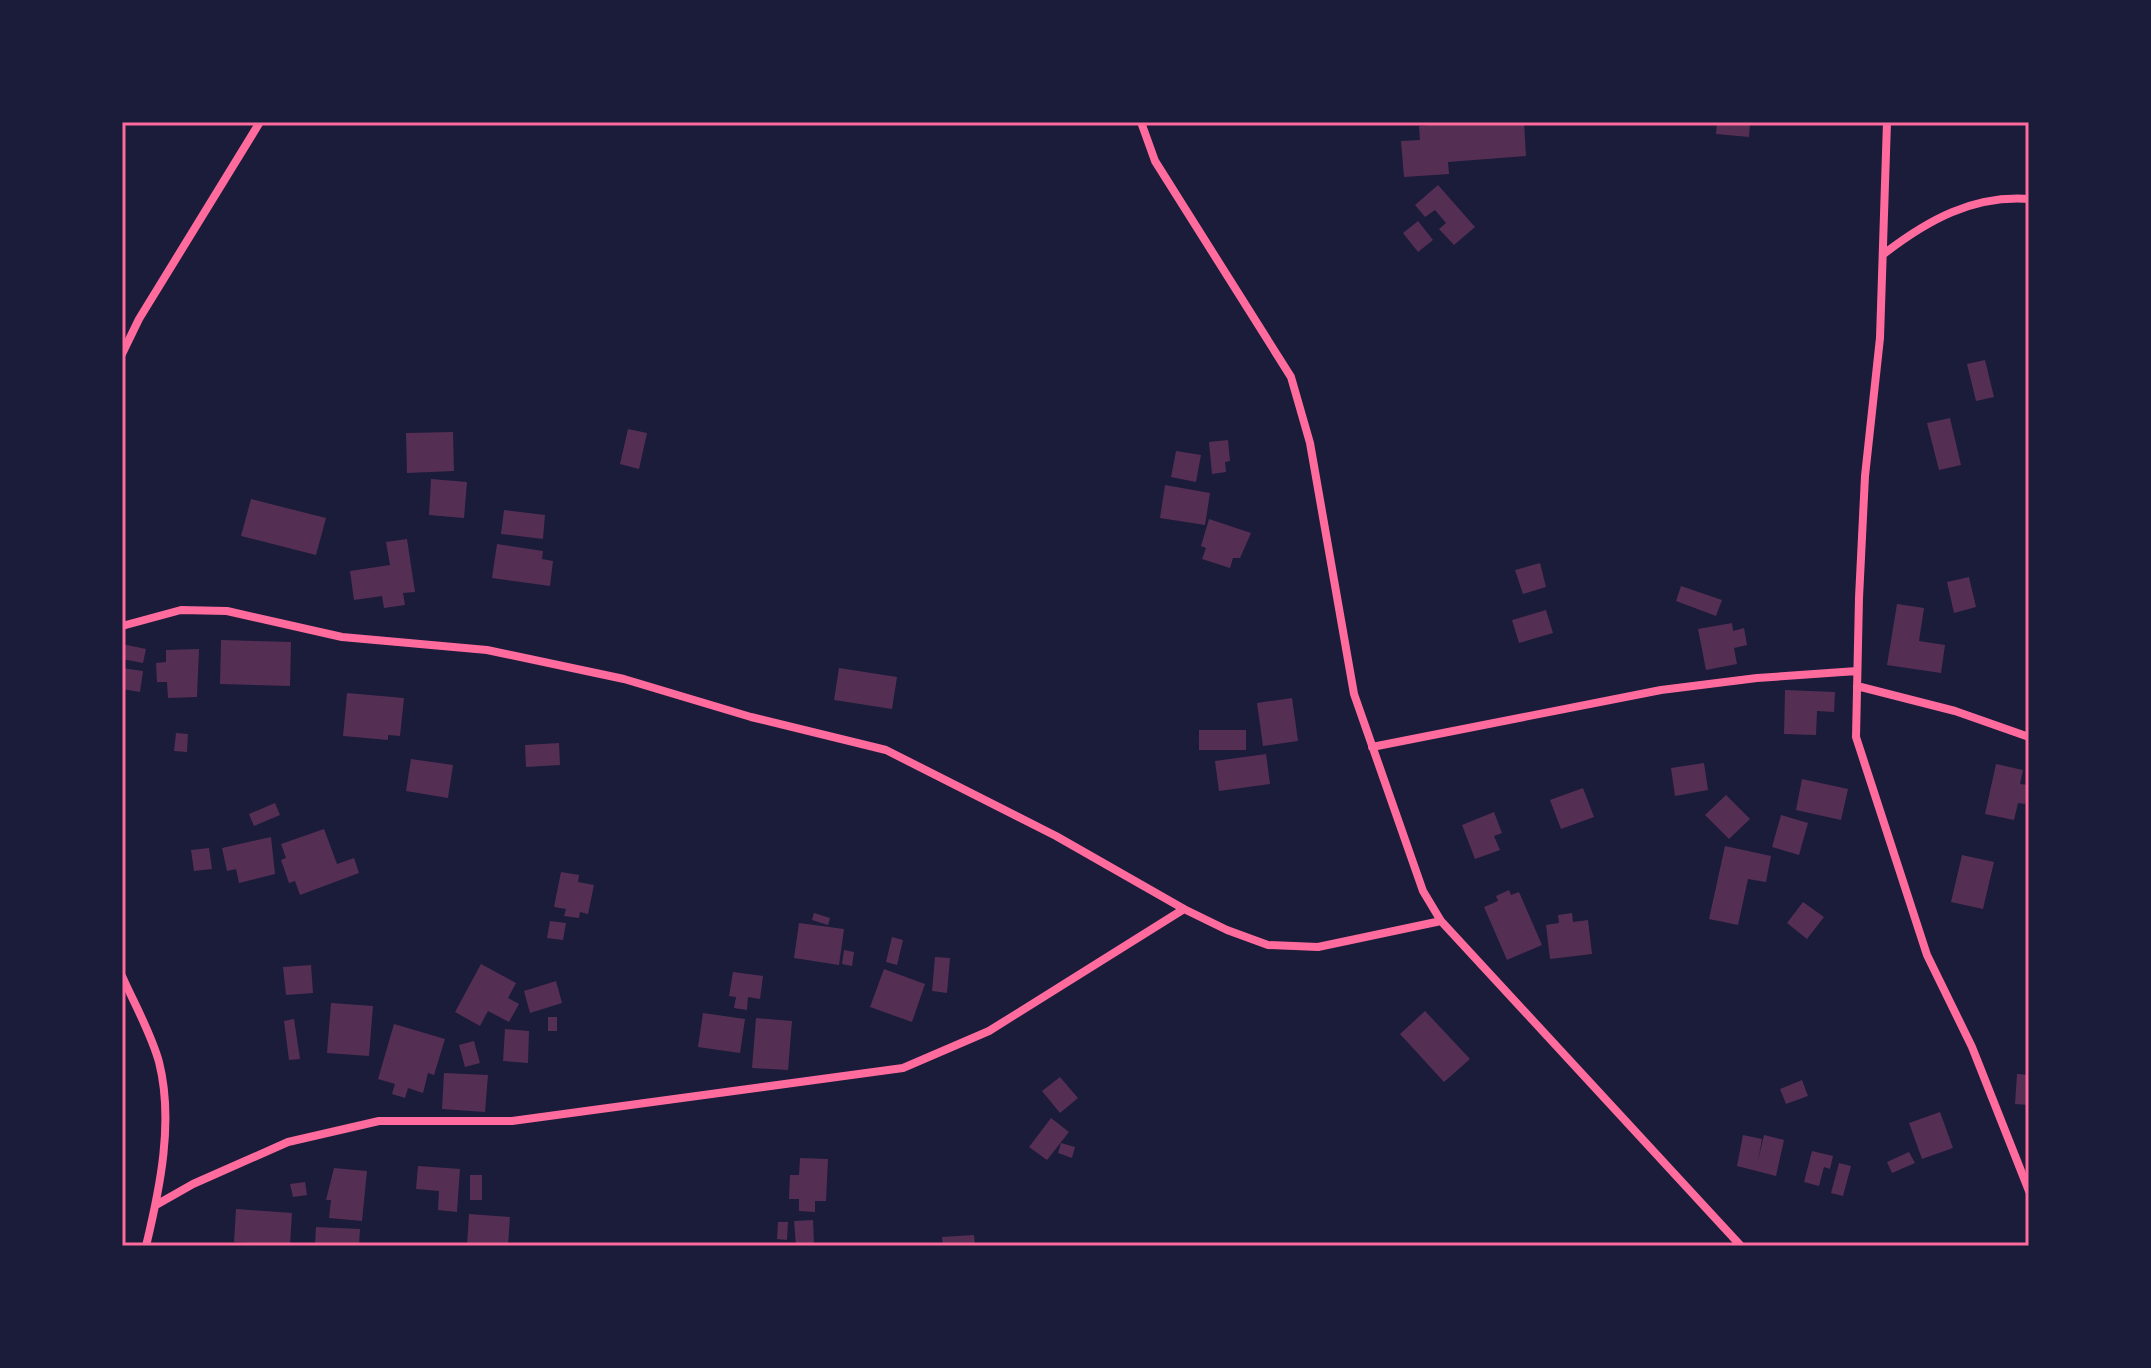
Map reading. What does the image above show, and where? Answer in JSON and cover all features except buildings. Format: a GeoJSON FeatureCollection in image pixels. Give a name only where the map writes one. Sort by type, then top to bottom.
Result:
{"type":"FeatureCollection","features":[{"type":"Feature","properties":{"kind":"street"},"geometry":{"type":"LineString","coordinates":[[122,354],[139,319],[260,122]]}},
{"type":"Feature","properties":{"kind":"street"},"geometry":{"type":"LineString","coordinates":[[1141,122],[1155,161],[1291,377],[1310,443],[1354,694],[1423,891],[1441,921],[1741,1246]]}},
{"type":"Feature","properties":{"kind":"street"},"geometry":{"type":"LineString","coordinates":[[1887,122],[1885,253],[1865,476],[1856,737],[1895,865],[1927,955],[1972,1047],[2029,1191]]}},
{"type":"Feature","properties":{"kind":"street"},"geometry":{"type":"LineString","coordinates":[[1885,253],[1926,222],[2002,197],[2029,199]]}},
{"type":"Feature","properties":{"kind":"street"},"geometry":{"type":"LineString","coordinates":[[122,626],[181,610],[227,611],[342,637],[487,650],[624,679],[751,717],[886,750],[1056,836],[1184,909],[1268,945],[1318,947],[1441,921]]}},
{"type":"Feature","properties":{"kind":"street"},"geometry":{"type":"LineString","coordinates":[[1372,747],[1661,690],[1757,678],[1857,671]]}},
{"type":"Feature","properties":{"kind":"street"},"geometry":{"type":"LineString","coordinates":[[1857,686],[1955,711],[2029,737]]}},
{"type":"Feature","properties":{"kind":"street"},"geometry":{"type":"LineString","coordinates":[[156,1205],[193,1184],[288,1142],[379,1121],[512,1121],[903,1068],[989,1031],[1184,909]]}},
{"type":"Feature","properties":{"kind":"street"},"geometry":{"type":"LineString","coordinates":[[122,976],[159,1062],[165,1128],[156,1205],[146,1246]]}}]}
